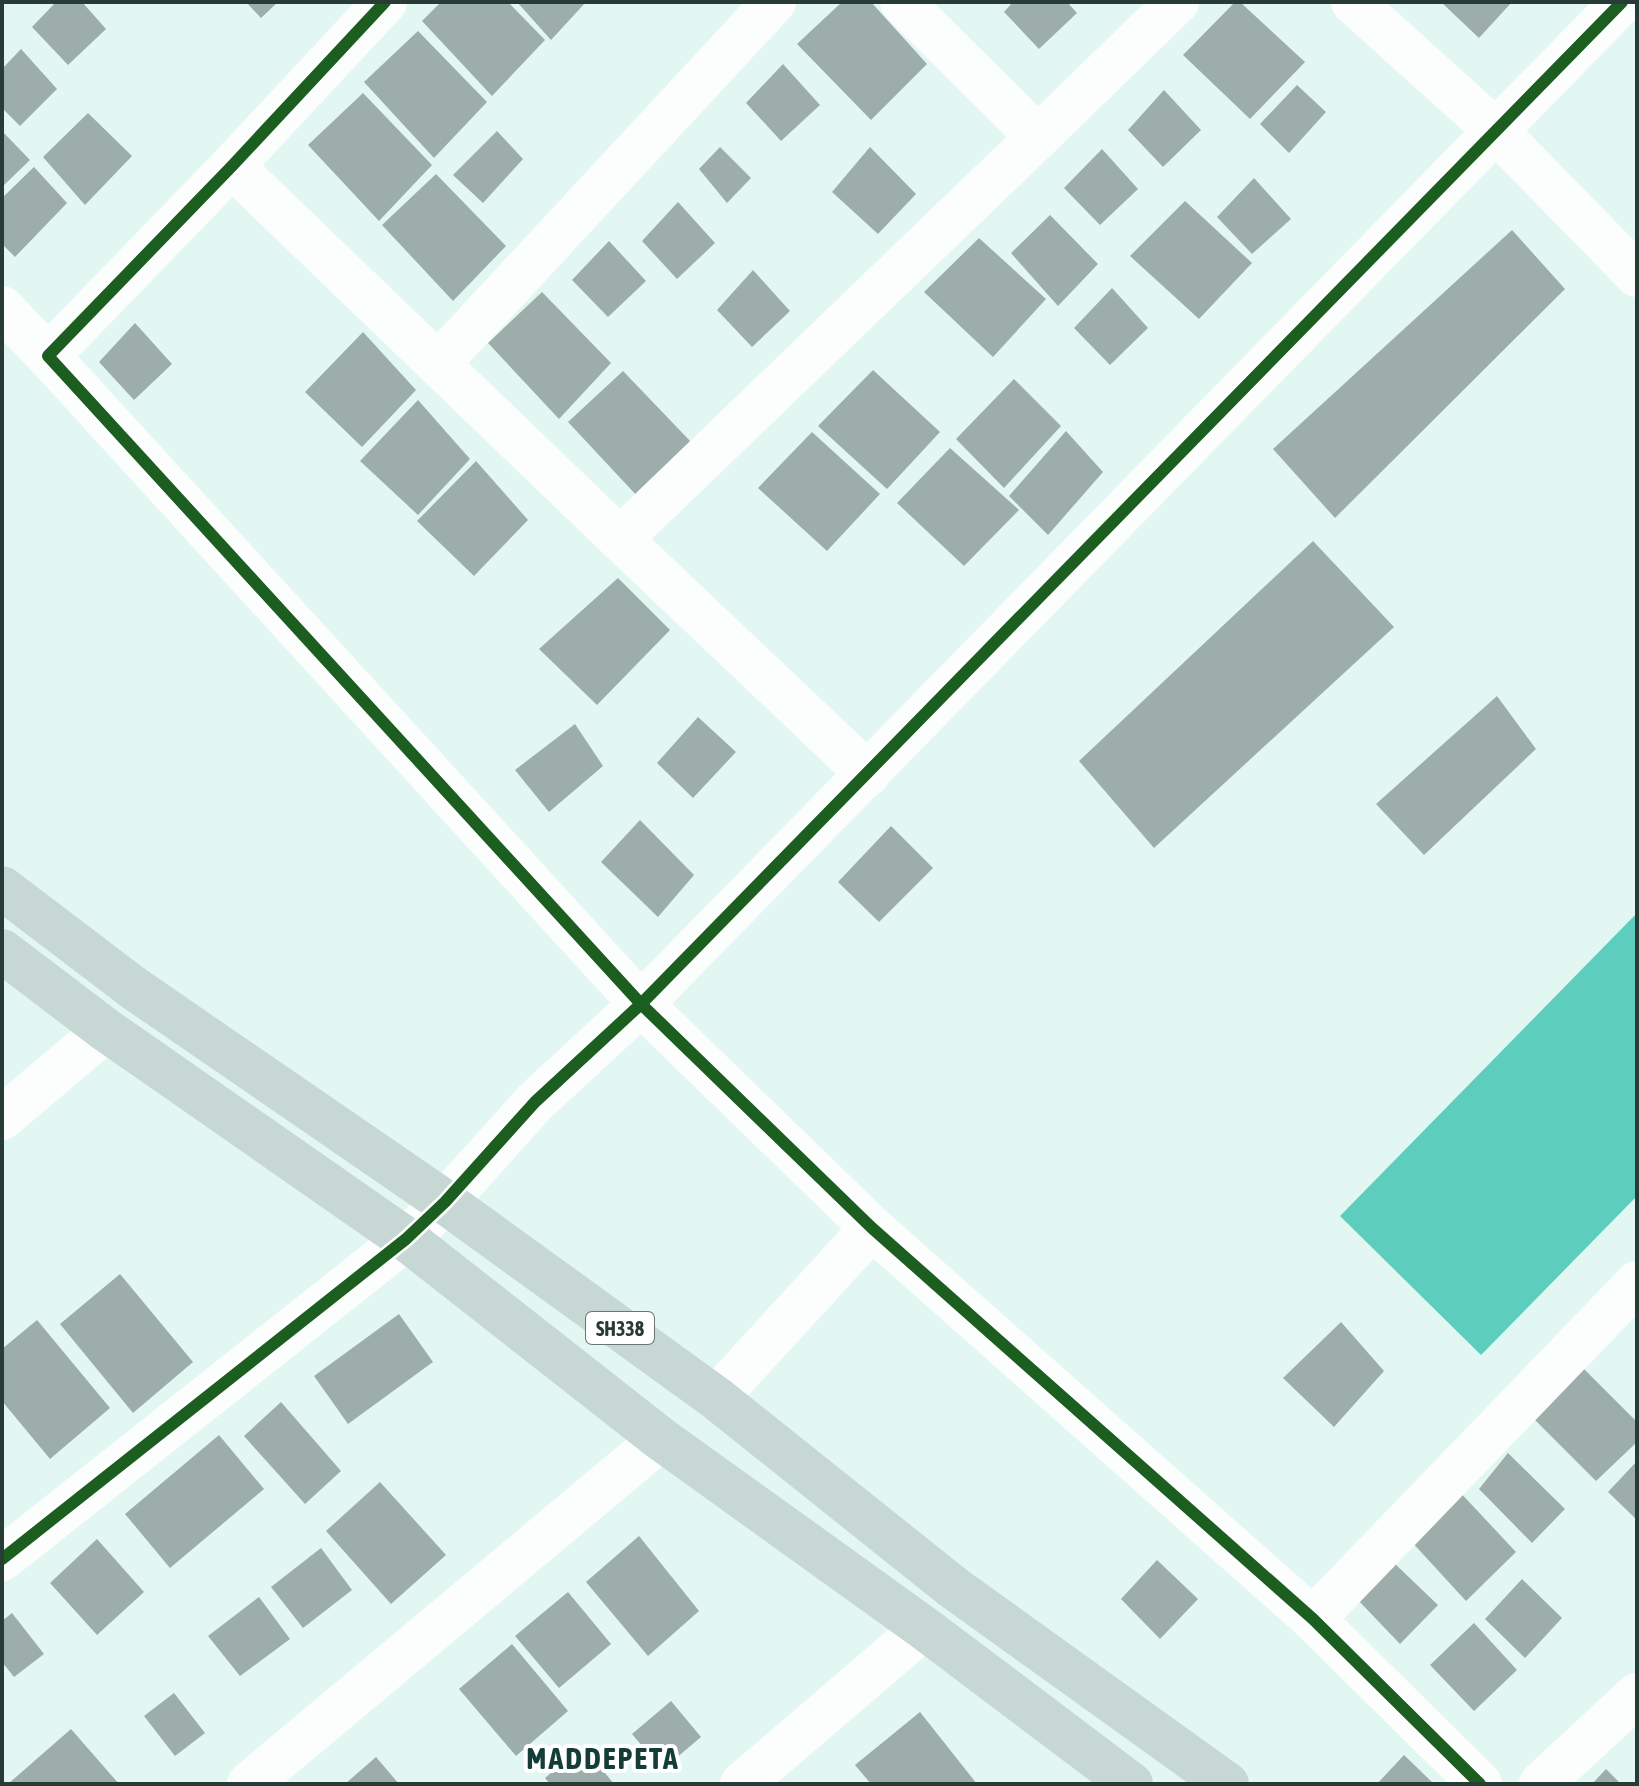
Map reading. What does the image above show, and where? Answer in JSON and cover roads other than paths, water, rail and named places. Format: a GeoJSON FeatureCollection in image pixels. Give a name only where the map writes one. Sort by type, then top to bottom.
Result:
{"type":"FeatureCollection","features":[{"type":"Feature","properties":{"kind":"main road","name":"SH338"},"geometry":{"type":"LineString","coordinates":[[2,888],[135,989],[445,1202],[716,1398],[954,1588],[1227,1784]]}},
{"type":"Feature","properties":{"kind":"main road","name":"SH338"},"geometry":{"type":"LineString","coordinates":[[2,951],[106,1030],[406,1239],[661,1439],[924,1628],[1131,1784]]}},
{"type":"Feature","properties":{"kind":"street"},"geometry":{"type":"LineString","coordinates":[[48,356],[385,2]]}},
{"type":"Feature","properties":{"kind":"street"},"geometry":{"type":"LineString","coordinates":[[438,364],[774,2]]}},
{"type":"Feature","properties":{"kind":"street"},"geometry":{"type":"LineString","coordinates":[[902,2],[1038,137]]}},
{"type":"Feature","properties":{"kind":"street"},"geometry":{"type":"LineString","coordinates":[[620,539],[1177,2]]}},
{"type":"Feature","properties":{"kind":"street"},"geometry":{"type":"LineString","coordinates":[[1353,2],[1496,131],[1637,275]]}},
{"type":"Feature","properties":{"kind":"street"},"geometry":{"type":"LineString","coordinates":[[2,1559],[406,1239],[445,1202],[535,1102],[641,1004],[1622,2]]}},
{"type":"Feature","properties":{"kind":"street"},"geometry":{"type":"LineString","coordinates":[[232,166],[868,774]]}},
{"type":"Feature","properties":{"kind":"street"},"geometry":{"type":"LineString","coordinates":[[2,308],[858,1242],[1313,1619],[1480,1784]]}},
{"type":"Feature","properties":{"kind":"street"},"geometry":{"type":"LineString","coordinates":[[2,1118],[106,1030]]}},
{"type":"Feature","properties":{"kind":"street"},"geometry":{"type":"LineString","coordinates":[[716,1398],[858,1242]]}},
{"type":"Feature","properties":{"kind":"street"},"geometry":{"type":"LineString","coordinates":[[1313,1619],[1637,1283]]}},
{"type":"Feature","properties":{"kind":"street"},"geometry":{"type":"LineString","coordinates":[[249,1784],[661,1439]]}},
{"type":"Feature","properties":{"kind":"street"},"geometry":{"type":"LineString","coordinates":[[742,1784],[924,1628]]}},
{"type":"Feature","properties":{"kind":"street"},"geometry":{"type":"LineString","coordinates":[[1541,1784],[1637,1695]]}},
{"type":"Feature","properties":{"kind":"district","name":"MADDEPETA"},"geometry":{"type":"Point","coordinates":[603,1758]}}]}
